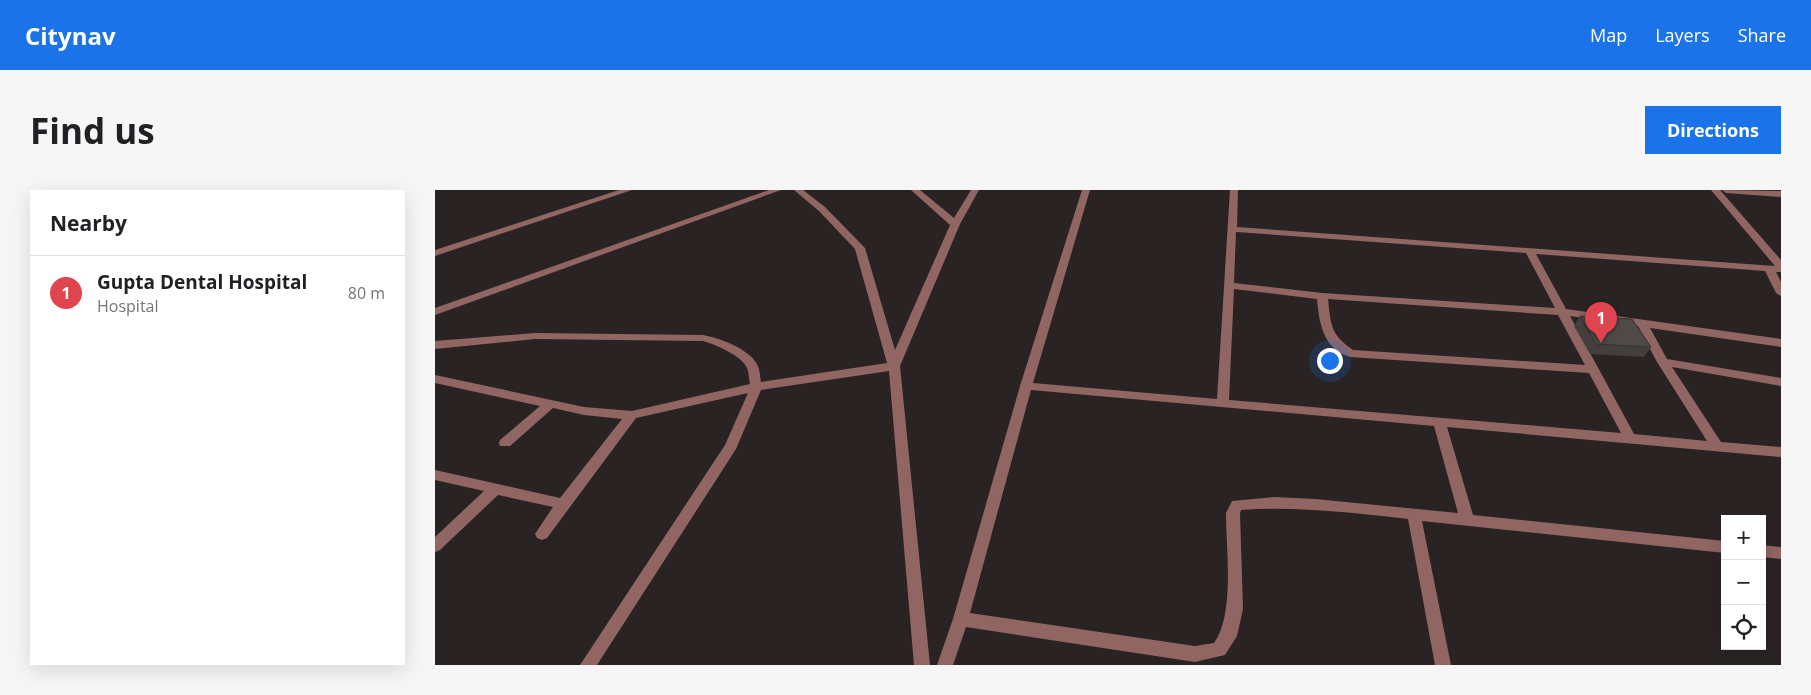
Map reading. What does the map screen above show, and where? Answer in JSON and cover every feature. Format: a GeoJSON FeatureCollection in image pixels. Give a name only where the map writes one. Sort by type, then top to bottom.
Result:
{"type":"FeatureCollection","features":[{"type":"Feature","properties":{"kind":"street"},"geometry":{"type":"LineString","coordinates":[[435,252],[628,190]]}},
{"type":"Feature","properties":{"kind":"street"},"geometry":{"type":"LineString","coordinates":[[435,312],[777,190]]}},
{"type":"Feature","properties":{"kind":"street"},"geometry":{"type":"LineString","coordinates":[[797,190],[823,209],[860,248],[894,366],[922,665]]}},
{"type":"Feature","properties":{"kind":"street"},"geometry":{"type":"LineString","coordinates":[[915,190],[955,224]]}},
{"type":"Feature","properties":{"kind":"street"},"geometry":{"type":"LineString","coordinates":[[894,366],[955,224],[975,190]]}},
{"type":"Feature","properties":{"kind":"street"},"geometry":{"type":"LineString","coordinates":[[945,665],[961,619],[1027,386],[1086,190]]}},
{"type":"Feature","properties":{"kind":"street"},"geometry":{"type":"LineString","coordinates":[[1223,403],[1234,190]]}},
{"type":"Feature","properties":{"kind":"street"},"geometry":{"type":"LineString","coordinates":[[1715,190],[1781,267]]}},
{"type":"Feature","properties":{"kind":"street"},"geometry":{"type":"LineString","coordinates":[[1726,190],[1781,194]]}},
{"type":"Feature","properties":{"kind":"street"},"geometry":{"type":"LineString","coordinates":[[1233,229],[1530,252],[1769,268],[1781,267]]}},
{"type":"Feature","properties":{"kind":"street"},"geometry":{"type":"LineString","coordinates":[[1530,252],[1630,439]]}},
{"type":"Feature","properties":{"kind":"street"},"geometry":{"type":"LineString","coordinates":[[1769,268],[1781,293]]}},
{"type":"Feature","properties":{"kind":"street"},"geometry":{"type":"LineString","coordinates":[[1230,286],[1322,296],[1563,312],[1781,343]]}},
{"type":"Feature","properties":{"kind":"street"},"geometry":{"type":"LineString","coordinates":[[1322,296],[1326,334],[1336,344],[1350,353],[1591,369]]}},
{"type":"Feature","properties":{"kind":"street"},"geometry":{"type":"LineString","coordinates":[[1641,322],[1663,362],[1718,447]]}},
{"type":"Feature","properties":{"kind":"street"},"geometry":{"type":"LineString","coordinates":[[435,345],[535,336],[703,338],[719,342],[737,352],[752,366],[756,387],[731,446],[588,665]]}},
{"type":"Feature","properties":{"kind":"street"},"geometry":{"type":"LineString","coordinates":[[1663,362],[1781,382]]}},
{"type":"Feature","properties":{"kind":"street"},"geometry":{"type":"LineString","coordinates":[[435,379],[584,411],[632,415],[756,387],[894,366]]}},
{"type":"Feature","properties":{"kind":"street"},"geometry":{"type":"LineString","coordinates":[[1027,386],[1781,452]]}},
{"type":"Feature","properties":{"kind":"street"},"geometry":{"type":"LineString","coordinates":[[505,443],[550,404]]}},
{"type":"Feature","properties":{"kind":"street"},"geometry":{"type":"LineString","coordinates":[[542,534],[632,415]]}},
{"type":"Feature","properties":{"kind":"street"},"geometry":{"type":"LineString","coordinates":[[1439,422],[1467,519]]}},
{"type":"Feature","properties":{"kind":"street"},"geometry":{"type":"LineString","coordinates":[[435,475],[494,490],[563,504]]}},
{"type":"Feature","properties":{"kind":"street"},"geometry":{"type":"LineString","coordinates":[[435,546],[494,490]]}},
{"type":"Feature","properties":{"kind":"street"},"geometry":{"type":"LineString","coordinates":[[961,619],[1195,654],[1219,650],[1229,636],[1235,609],[1233,513],[1237,505],[1274,502],[1315,504],[1721,547]]}},
{"type":"Feature","properties":{"kind":"street"},"geometry":{"type":"LineString","coordinates":[[1414,514],[1443,665]]}},
{"type":"Feature","properties":{"kind":"street"},"geometry":{"type":"LineString","coordinates":[[1766,551],[1781,553]]}},
{"type":"Feature","properties":{"kind":"building"},"geometry":{"type":"Polygon","coordinates":[[[1580,316],[1632,319],[1651,347],[1596,344],[1580,316]]]}},
{"type":"Feature","properties":{"kind":"place","name":"Gupta Dental Hospital"},"geometry":{"type":"Point","coordinates":[1601,343]}}]}
